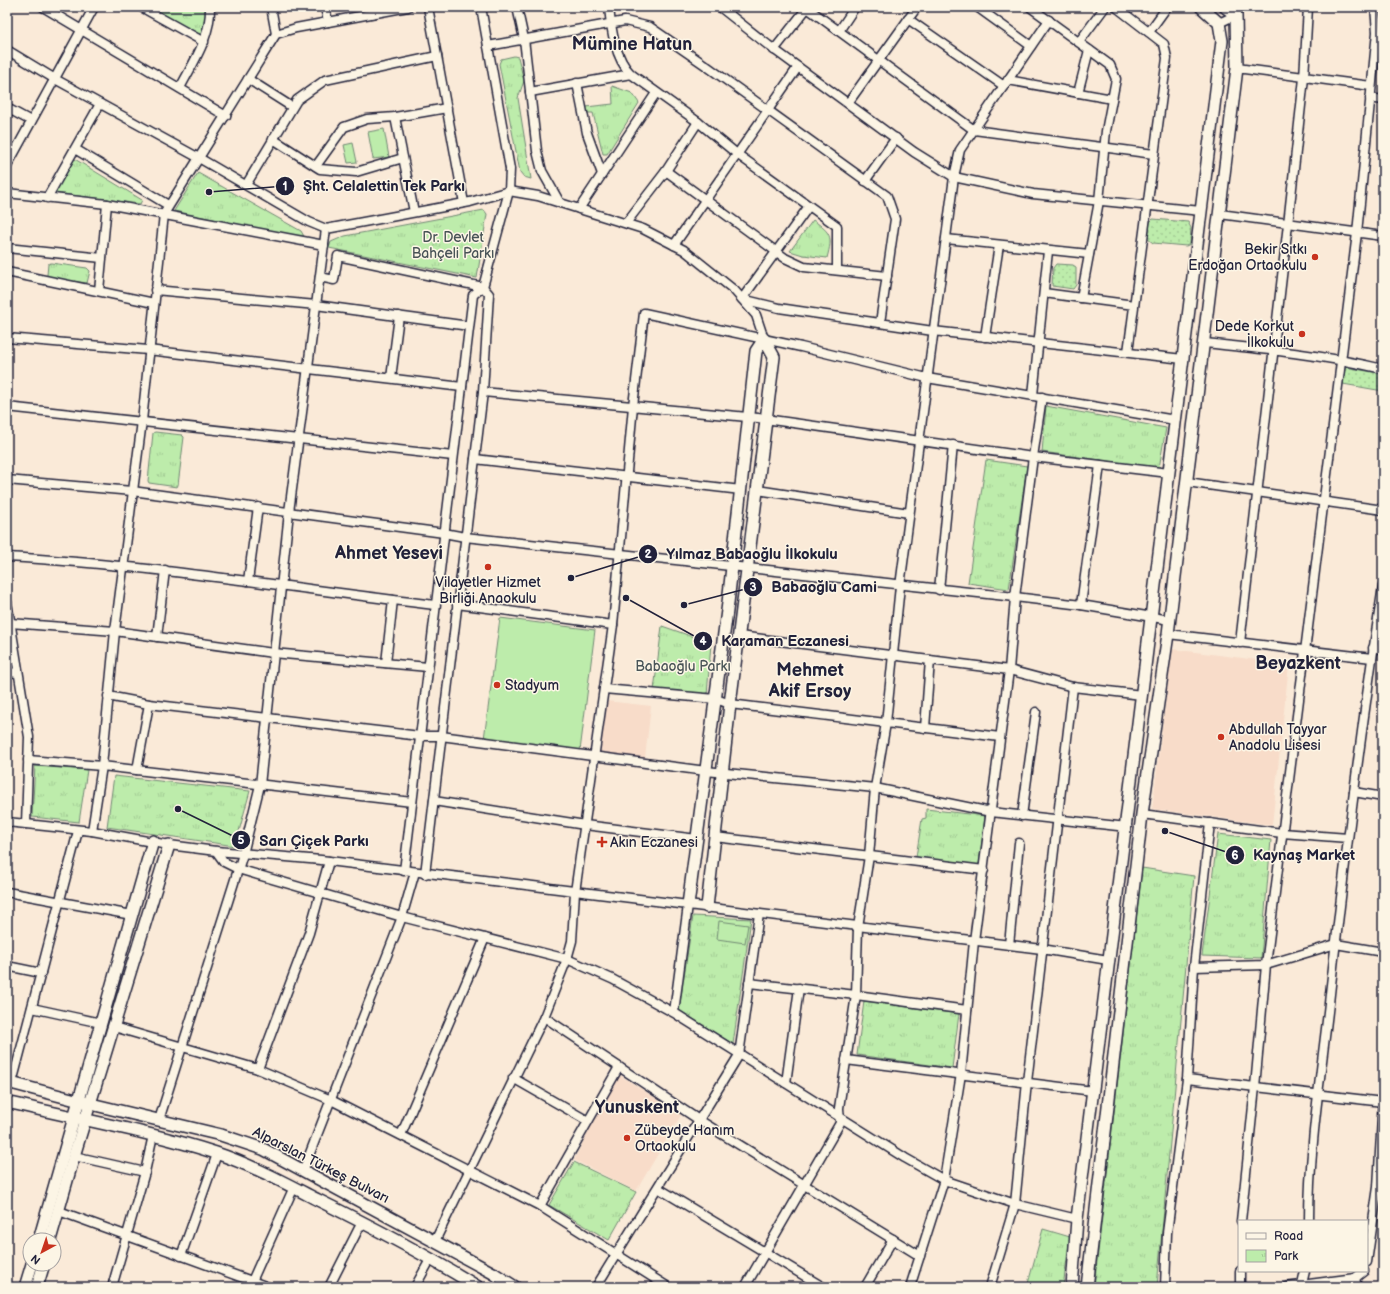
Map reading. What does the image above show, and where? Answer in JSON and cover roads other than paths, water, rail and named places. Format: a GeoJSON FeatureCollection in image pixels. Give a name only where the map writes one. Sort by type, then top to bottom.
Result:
{"type":"FeatureCollection","features":[{"type":"Feature","properties":{"kind":"street"},"geometry":{"type":"LineString","coordinates":[[7,166],[94,7]]}},
{"type":"Feature","properties":{"kind":"street"},"geometry":{"type":"LineString","coordinates":[[180,88],[204,42],[210,20],[210,7]]}},
{"type":"Feature","properties":{"kind":"street"},"geometry":{"type":"LineString","coordinates":[[271,7],[276,34]]}},
{"type":"Feature","properties":{"kind":"street"},"geometry":{"type":"LineString","coordinates":[[325,7],[328,22]]}},
{"type":"Feature","properties":{"kind":"street"},"geometry":{"type":"LineString","coordinates":[[92,831],[102,766],[115,631],[142,421],[148,350],[164,214],[168,205],[226,116],[276,34],[296,28],[408,7]]}},
{"type":"Feature","properties":{"kind":"street"},"geometry":{"type":"LineString","coordinates":[[428,7],[464,203]]}},
{"type":"Feature","properties":{"kind":"street"},"geometry":{"type":"LineString","coordinates":[[404,871],[473,296],[483,287],[508,191],[510,169],[481,7]]}},
{"type":"Feature","properties":{"kind":"street"},"geometry":{"type":"LineString","coordinates":[[517,7],[524,40],[537,151],[542,171],[560,203]]}},
{"type":"Feature","properties":{"kind":"street"},"geometry":{"type":"LineString","coordinates":[[609,7],[611,23],[622,66],[698,122],[737,154],[837,226],[837,270]]}},
{"type":"Feature","properties":{"kind":"street"},"geometry":{"type":"LineString","coordinates":[[720,7],[774,50],[896,138],[954,177],[1033,194],[1201,211]]}},
{"type":"Feature","properties":{"kind":"street"},"geometry":{"type":"LineString","coordinates":[[774,50],[806,7],[974,130],[1154,154]]}},
{"type":"Feature","properties":{"kind":"street"},"geometry":{"type":"LineString","coordinates":[[839,31],[855,7]]}},
{"type":"Feature","properties":{"kind":"street"},"geometry":{"type":"LineString","coordinates":[[848,103],[917,7]]}},
{"type":"Feature","properties":{"kind":"street"},"geometry":{"type":"LineString","coordinates":[[977,7],[1031,46]]}},
{"type":"Feature","properties":{"kind":"street"},"geometry":{"type":"LineString","coordinates":[[1030,7],[1110,65],[1116,79],[1104,147],[1099,201],[1081,298]]}},
{"type":"Feature","properties":{"kind":"street"},"geometry":{"type":"LineString","coordinates":[[1079,42],[1105,7]]}},
{"type":"Feature","properties":{"kind":"street"},"geometry":{"type":"LineString","coordinates":[[1116,7],[1164,44],[1167,58],[1128,352]]}},
{"type":"Feature","properties":{"kind":"street"},"geometry":{"type":"LineString","coordinates":[[1149,32],[1167,7]]}},
{"type":"Feature","properties":{"kind":"street"},"geometry":{"type":"LineString","coordinates":[[1072,1287],[1077,1219],[1092,1091],[1152,618],[1222,41],[1219,23],[1200,7]]}},
{"type":"Feature","properties":{"kind":"street"},"geometry":{"type":"LineString","coordinates":[[1225,7],[1237,11]]}},
{"type":"Feature","properties":{"kind":"street"},"geometry":{"type":"LineString","coordinates":[[1240,643],[1304,78],[1308,7]]}},
{"type":"Feature","properties":{"kind":"street"},"geometry":{"type":"LineString","coordinates":[[1241,1220],[1266,965],[1342,359],[1357,233],[1371,86],[1380,33],[1375,7]]}},
{"type":"Feature","properties":{"kind":"street"},"geometry":{"type":"LineString","coordinates":[[46,8],[226,116]]}},
{"type":"Feature","properties":{"kind":"street"},"geometry":{"type":"LineString","coordinates":[[147,8],[204,42]]}},
{"type":"Feature","properties":{"kind":"street"},"geometry":{"type":"LineString","coordinates":[[1219,23],[1237,11]]}},
{"type":"Feature","properties":{"kind":"street"},"geometry":{"type":"LineString","coordinates":[[1087,1287],[1142,814],[1170,620],[1220,214],[1237,68],[1237,11]]}},
{"type":"Feature","properties":{"kind":"street"},"geometry":{"type":"LineString","coordinates":[[908,19],[1006,83],[1112,99]]}},
{"type":"Feature","properties":{"kind":"street"},"geometry":{"type":"LineString","coordinates":[[488,46],[625,20],[650,27],[708,67],[886,196],[895,219],[880,323]]}},
{"type":"Feature","properties":{"kind":"street"},"geometry":{"type":"LineString","coordinates":[[745,1287],[840,1123],[839,1116],[846,1060],[856,995],[858,927],[869,856],[875,788],[886,723],[900,586],[933,331],[954,177],[960,150],[1049,20]]}},
{"type":"Feature","properties":{"kind":"street"},"geometry":{"type":"LineString","coordinates":[[7,50],[55,79],[199,158],[309,222],[326,229],[464,203],[508,191],[538,196],[643,228],[690,255],[734,290],[756,315],[764,339],[774,357],[730,704],[707,907]]}},
{"type":"Feature","properties":{"kind":"street"},"geometry":{"type":"LineString","coordinates":[[1078,93],[1089,50]]}},
{"type":"Feature","properties":{"kind":"street"},"geometry":{"type":"LineString","coordinates":[[246,185],[297,100],[325,80],[437,56]]}},
{"type":"Feature","properties":{"kind":"street"},"geometry":{"type":"LineString","coordinates":[[674,245],[798,67]]}},
{"type":"Feature","properties":{"kind":"street"},"geometry":{"type":"LineString","coordinates":[[1237,68],[1371,86]]}},
{"type":"Feature","properties":{"kind":"street"},"geometry":{"type":"LineString","coordinates":[[530,92],[631,74]]}},
{"type":"Feature","properties":{"kind":"street"},"geometry":{"type":"LineString","coordinates":[[248,79],[292,107]]}},
{"type":"Feature","properties":{"kind":"street"},"geometry":{"type":"LineString","coordinates":[[577,83],[587,133],[602,174]]}},
{"type":"Feature","properties":{"kind":"street"},"geometry":{"type":"LineString","coordinates":[[579,209],[656,92]]}},
{"type":"Feature","properties":{"kind":"street"},"geometry":{"type":"LineString","coordinates":[[1370,98],[1383,100]]}},
{"type":"Feature","properties":{"kind":"street"},"geometry":{"type":"LineString","coordinates":[[47,198],[100,104]]}},
{"type":"Feature","properties":{"kind":"street"},"geometry":{"type":"LineString","coordinates":[[7,108],[31,121]]}},
{"type":"Feature","properties":{"kind":"street"},"geometry":{"type":"LineString","coordinates":[[316,166],[344,127],[367,119],[395,117],[446,108]]}},
{"type":"Feature","properties":{"kind":"street"},"geometry":{"type":"LineString","coordinates":[[395,117],[414,212]]}},
{"type":"Feature","properties":{"kind":"street"},"geometry":{"type":"LineString","coordinates":[[626,223],[666,171],[698,122]]}},
{"type":"Feature","properties":{"kind":"street"},"geometry":{"type":"LineString","coordinates":[[865,181],[896,138]]}},
{"type":"Feature","properties":{"kind":"street"},"geometry":{"type":"LineString","coordinates":[[273,139],[320,169],[356,172],[403,158]]}},
{"type":"Feature","properties":{"kind":"street"},"geometry":{"type":"LineString","coordinates":[[75,149],[168,205]]}},
{"type":"Feature","properties":{"kind":"street"},"geometry":{"type":"LineString","coordinates":[[666,171],[777,253],[804,266],[887,276]]}},
{"type":"Feature","properties":{"kind":"street"},"geometry":{"type":"LineString","coordinates":[[7,193],[107,204],[324,246]]}},
{"type":"Feature","properties":{"kind":"street"},"geometry":{"type":"LineString","coordinates":[[99,291],[107,204]]}},
{"type":"Feature","properties":{"kind":"street"},"geometry":{"type":"LineString","coordinates":[[742,299],[777,253],[809,206]]}},
{"type":"Feature","properties":{"kind":"street"},"geometry":{"type":"LineString","coordinates":[[1220,214],[1383,236]]}},
{"type":"Feature","properties":{"kind":"street"},"geometry":{"type":"LineString","coordinates":[[158,1120],[243,854],[260,785],[289,512],[326,229]]}},
{"type":"Feature","properties":{"kind":"street"},"geometry":{"type":"LineString","coordinates":[[946,239],[1048,251],[1089,254]]}},
{"type":"Feature","properties":{"kind":"street"},"geometry":{"type":"LineString","coordinates":[[985,337],[999,245]]}},
{"type":"Feature","properties":{"kind":"street"},"geometry":{"type":"LineString","coordinates":[[7,248],[102,258]]}},
{"type":"Feature","properties":{"kind":"street"},"geometry":{"type":"LineString","coordinates":[[1033,395],[1048,251]]}},
{"type":"Feature","properties":{"kind":"street"},"geometry":{"type":"LineString","coordinates":[[320,277],[334,280],[338,256],[483,287],[489,294],[483,392],[425,874]]}},
{"type":"Feature","properties":{"kind":"street"},"geometry":{"type":"LineString","coordinates":[[7,272],[154,303]]}},
{"type":"Feature","properties":{"kind":"street"},"geometry":{"type":"LineString","coordinates":[[155,290],[316,305],[469,326]]}},
{"type":"Feature","properties":{"kind":"street"},"geometry":{"type":"LineString","coordinates":[[1044,293],[1134,304]]}},
{"type":"Feature","properties":{"kind":"street"},"geometry":{"type":"LineString","coordinates":[[742,299],[779,308],[933,331],[1183,359]]}},
{"type":"Feature","properties":{"kind":"street"},"geometry":{"type":"LineString","coordinates":[[435,1241],[469,1168],[544,1016],[567,959],[572,941],[575,892],[613,625],[633,406],[644,313],[764,339],[927,378],[1042,396],[1175,420]]}},
{"type":"Feature","properties":{"kind":"street"},"geometry":{"type":"LineString","coordinates":[[391,378],[399,316]]}},
{"type":"Feature","properties":{"kind":"street"},"geometry":{"type":"LineString","coordinates":[[7,338],[148,350],[462,387]]}},
{"type":"Feature","properties":{"kind":"street"},"geometry":{"type":"LineString","coordinates":[[674,1012],[716,699],[750,417],[756,351],[764,339]]}},
{"type":"Feature","properties":{"kind":"street"},"geometry":{"type":"LineString","coordinates":[[1204,343],[1342,359],[1383,369]]}},
{"type":"Feature","properties":{"kind":"street"},"geometry":{"type":"LineString","coordinates":[[483,392],[750,417],[1033,457],[1169,473]]}},
{"type":"Feature","properties":{"kind":"street"},"geometry":{"type":"LineString","coordinates":[[910,1287],[944,1180],[961,1074],[974,941],[1009,670],[1016,597],[1033,457],[1042,396]]}},
{"type":"Feature","properties":{"kind":"street"},"geometry":{"type":"LineString","coordinates":[[7,407],[453,456]]}},
{"type":"Feature","properties":{"kind":"street"},"geometry":{"type":"LineString","coordinates":[[939,590],[953,446]]}},
{"type":"Feature","properties":{"kind":"street"},"geometry":{"type":"LineString","coordinates":[[475,459],[741,490]]}},
{"type":"Feature","properties":{"kind":"street"},"geometry":{"type":"LineString","coordinates":[[1081,605],[1100,465]]}},
{"type":"Feature","properties":{"kind":"street"},"geometry":{"type":"LineString","coordinates":[[7,480],[132,491],[444,532],[465,537],[620,555],[732,567],[748,567],[900,586],[1016,597],[1081,605],[1170,620]]}},
{"type":"Feature","properties":{"kind":"street"},"geometry":{"type":"LineString","coordinates":[[1187,482],[1383,510]]}},
{"type":"Feature","properties":{"kind":"street"},"geometry":{"type":"LineString","coordinates":[[757,490],[910,513]]}},
{"type":"Feature","properties":{"kind":"street"},"geometry":{"type":"LineString","coordinates":[[248,581],[258,508]]}},
{"type":"Feature","properties":{"kind":"street"},"geometry":{"type":"LineString","coordinates":[[7,557],[65,560],[165,570],[435,605]]}},
{"type":"Feature","properties":{"kind":"street"},"geometry":{"type":"LineString","coordinates":[[157,637],[165,570]]}},
{"type":"Feature","properties":{"kind":"street"},"geometry":{"type":"LineString","coordinates":[[1309,1220],[1309,1180],[1348,838],[1373,648],[1383,586]]}},
{"type":"Feature","properties":{"kind":"street"},"geometry":{"type":"LineString","coordinates":[[386,663],[393,600]]}},
{"type":"Feature","properties":{"kind":"street"},"geometry":{"type":"LineString","coordinates":[[7,602],[29,737],[26,824]]}},
{"type":"Feature","properties":{"kind":"street"},"geometry":{"type":"LineString","coordinates":[[457,604],[613,625]]}},
{"type":"Feature","properties":{"kind":"street"},"geometry":{"type":"LineString","coordinates":[[10,623],[115,631],[273,653],[428,667]]}},
{"type":"Feature","properties":{"kind":"street"},"geometry":{"type":"LineString","coordinates":[[1168,634],[1372,658]]}},
{"type":"Feature","properties":{"kind":"street"},"geometry":{"type":"LineString","coordinates":[[739,636],[1009,670],[1073,687],[1142,695]]}},
{"type":"Feature","properties":{"kind":"street"},"geometry":{"type":"LineString","coordinates":[[1373,648],[1383,649]]}},
{"type":"Feature","properties":{"kind":"street"},"geometry":{"type":"LineString","coordinates":[[925,728],[930,660]]}},
{"type":"Feature","properties":{"kind":"street"},"geometry":{"type":"LineString","coordinates":[[7,672],[18,673]]}},
{"type":"Feature","properties":{"kind":"street"},"geometry":{"type":"LineString","coordinates":[[990,1287],[1015,1204],[1027,1082],[1073,687]]}},
{"type":"Feature","properties":{"kind":"street"},"geometry":{"type":"LineString","coordinates":[[604,689],[716,699],[730,704],[1000,737]]}},
{"type":"Feature","properties":{"kind":"street"},"geometry":{"type":"LineString","coordinates":[[108,696],[149,704],[420,736],[441,736],[594,758],[723,773],[875,788],[990,812],[1058,821],[1126,827]]}},
{"type":"Feature","properties":{"kind":"street"},"geometry":{"type":"LineString","coordinates":[[138,770],[149,704]]}},
{"type":"Feature","properties":{"kind":"street"},"geometry":{"type":"LineString","coordinates":[[1022,816],[1036,712]]}},
{"type":"Feature","properties":{"kind":"street"},"geometry":{"type":"LineString","coordinates":[[28,760],[102,766],[412,802]]}},
{"type":"Feature","properties":{"kind":"street"},"geometry":{"type":"LineString","coordinates":[[1354,792],[1383,797]]}},
{"type":"Feature","properties":{"kind":"street"},"geometry":{"type":"LineString","coordinates":[[434,801],[584,825],[697,839]]}},
{"type":"Feature","properties":{"kind":"street"},"geometry":{"type":"LineString","coordinates":[[1142,814],[1282,833],[1348,838]]}},
{"type":"Feature","properties":{"kind":"street"},"geometry":{"type":"LineString","coordinates":[[7,822],[78,831],[92,831],[169,845],[216,851],[329,861],[575,892],[688,904],[858,927],[1009,945],[1108,960]]}},
{"type":"Feature","properties":{"kind":"street"},"geometry":{"type":"LineString","coordinates":[[1165,1287],[1167,1233],[1187,1079],[1194,967],[1210,823]]}},
{"type":"Feature","properties":{"kind":"street"},"geometry":{"type":"LineString","coordinates":[[9,1083],[32,1008],[78,831]]}},
{"type":"Feature","properties":{"kind":"street"},"geometry":{"type":"LineString","coordinates":[[715,837],[984,870]]}},
{"type":"Feature","properties":{"kind":"street"},"geometry":{"type":"LineString","coordinates":[[41,1232],[153,841]]}},
{"type":"Feature","properties":{"kind":"street"},"geometry":{"type":"LineString","coordinates":[[1009,945],[1018,843]]}},
{"type":"Feature","properties":{"kind":"street"},"geometry":{"type":"LineString","coordinates":[[52,1232],[169,845]]}},
{"type":"Feature","properties":{"kind":"street"},"geometry":{"type":"LineString","coordinates":[[216,851],[224,862],[238,869],[402,917],[567,959],[674,1012],[739,1055],[839,1116],[904,1158],[944,1180],[1015,1204],[1077,1219]]}},
{"type":"Feature","properties":{"kind":"street"},"geometry":{"type":"LineString","coordinates":[[258,1069],[309,933],[329,861]]}},
{"type":"Feature","properties":{"kind":"street"},"geometry":{"type":"LineString","coordinates":[[303,1171],[402,917],[415,872]]}},
{"type":"Feature","properties":{"kind":"street"},"geometry":{"type":"LineString","coordinates":[[7,892],[60,900],[132,915]]}},
{"type":"Feature","properties":{"kind":"street"},"geometry":{"type":"LineString","coordinates":[[596,1287],[739,1055],[758,914]]}},
{"type":"Feature","properties":{"kind":"street"},"geometry":{"type":"LineString","coordinates":[[401,1135],[485,938]]}},
{"type":"Feature","properties":{"kind":"street"},"geometry":{"type":"LineString","coordinates":[[1194,967],[1266,965],[1336,944],[1383,952]]}},
{"type":"Feature","properties":{"kind":"street"},"geometry":{"type":"LineString","coordinates":[[7,966],[41,973]]}},
{"type":"Feature","properties":{"kind":"street"},"geometry":{"type":"LineString","coordinates":[[749,983],[856,995],[967,1010]]}},
{"type":"Feature","properties":{"kind":"street"},"geometry":{"type":"LineString","coordinates":[[786,1083],[799,988]]}},
{"type":"Feature","properties":{"kind":"street"},"geometry":{"type":"LineString","coordinates":[[32,1008],[101,1023]]}},
{"type":"Feature","properties":{"kind":"street"},"geometry":{"type":"LineString","coordinates":[[544,1016],[699,1120],[920,1256]]}},
{"type":"Feature","properties":{"kind":"street"},"geometry":{"type":"LineString","coordinates":[[114,1027],[258,1069],[331,1100],[469,1168],[540,1206],[668,1287]]}},
{"type":"Feature","properties":{"kind":"street"},"geometry":{"type":"LineString","coordinates":[[846,1060],[1092,1091]]}},
{"type":"Feature","properties":{"kind":"street"},"geometry":{"type":"LineString","coordinates":[[540,1206],[619,1067]]}},
{"type":"Feature","properties":{"kind":"street"},"geometry":{"type":"LineString","coordinates":[[513,1078],[588,1121]]}},
{"type":"Feature","properties":{"kind":"street"},"geometry":{"type":"LineString","coordinates":[[1187,1079],[1383,1102]]}},
{"type":"Feature","properties":{"kind":"street","name":"Alparslan Türkeş Bulvarı"},"geometry":{"type":"LineString","coordinates":[[9,1083],[78,1101],[221,1134],[263,1150],[493,1272],[515,1287]]}},
{"type":"Feature","properties":{"kind":"street"},"geometry":{"type":"LineString","coordinates":[[1368,1255],[1378,1187],[1383,1099]]}},
{"type":"Feature","properties":{"kind":"street"},"geometry":{"type":"LineString","coordinates":[[7,1102],[153,1135],[252,1166],[431,1258],[478,1287]]}},
{"type":"Feature","properties":{"kind":"street"},"geometry":{"type":"LineString","coordinates":[[112,1287],[145,1172],[153,1135]]}},
{"type":"Feature","properties":{"kind":"street"},"geometry":{"type":"LineString","coordinates":[[181,1256],[217,1154]]}},
{"type":"Feature","properties":{"kind":"street"},"geometry":{"type":"LineString","coordinates":[[74,1156],[145,1172]]}},
{"type":"Feature","properties":{"kind":"street"},"geometry":{"type":"LineString","coordinates":[[252,1281],[294,1187]]}},
{"type":"Feature","properties":{"kind":"street"},"geometry":{"type":"LineString","coordinates":[[658,1188],[823,1287]]}},
{"type":"Feature","properties":{"kind":"street"},"geometry":{"type":"LineString","coordinates":[[58,1211],[268,1287]]}},
{"type":"Feature","properties":{"kind":"street"},"geometry":{"type":"LineString","coordinates":[[329,1287],[362,1222]]}},
{"type":"Feature","properties":{"kind":"street"},"geometry":{"type":"LineString","coordinates":[[865,1287],[893,1239]]}},
{"type":"Feature","properties":{"kind":"street"},"geometry":{"type":"LineString","coordinates":[[415,1287],[431,1258]]}},
{"type":"Feature","properties":{"kind":"street"},"geometry":{"type":"LineString","coordinates":[[25,1287],[30,1272]]}},
{"type":"Feature","properties":{"kind":"street"},"geometry":{"type":"LineString","coordinates":[[37,1287],[42,1272]]}},
{"type":"Feature","properties":{"kind":"street"},"geometry":{"type":"LineString","coordinates":[[1240,1272],[1240,1287]]}},
{"type":"Feature","properties":{"kind":"street"},"geometry":{"type":"LineString","coordinates":[[1302,1284],[1305,1272]]}},
{"type":"Feature","properties":{"kind":"street"},"geometry":{"type":"LineString","coordinates":[[1286,1287],[1355,1278],[1363,1272]]}},
{"type":"Feature","properties":{"kind":"street"},"geometry":{"type":"LineString","coordinates":[[1355,1278],[1357,1287]]}},
{"type":"Feature","properties":{"kind":"place","name":"Şht. Celalettin Tek Parkı"},"geometry":{"type":"Point","coordinates":[209,192]}},
{"type":"Feature","properties":{"kind":"place","name":"Bekir Sıtkı Erdoğan Ortaokulu"},"geometry":{"type":"Point","coordinates":[1315,257]}},
{"type":"Feature","properties":{"kind":"place","name":"Dede Korkut İlkokulu"},"geometry":{"type":"Point","coordinates":[1302,334]}},
{"type":"Feature","properties":{"kind":"place","name":"Vilayetler Hizmet Birliği Anaokulu"},"geometry":{"type":"Point","coordinates":[488,567]}},
{"type":"Feature","properties":{"kind":"place","name":"Yılmaz Babaoğlu İlkokulu"},"geometry":{"type":"Point","coordinates":[571,578]}},
{"type":"Feature","properties":{"kind":"place","name":"Karaman Eczanesi"},"geometry":{"type":"Point","coordinates":[626,598]}},
{"type":"Feature","properties":{"kind":"place","name":"Babaoğlu Cami"},"geometry":{"type":"Point","coordinates":[684,605]}},
{"type":"Feature","properties":{"kind":"place","name":"Stadyum"},"geometry":{"type":"Point","coordinates":[497,685]}},
{"type":"Feature","properties":{"kind":"place","name":"Abdullah Tayyar Anadolu Lisesi"},"geometry":{"type":"Point","coordinates":[1221,737]}},
{"type":"Feature","properties":{"kind":"place","name":"Sarı Çiçek Parkı"},"geometry":{"type":"Point","coordinates":[178,809]}},
{"type":"Feature","properties":{"kind":"place","name":"Kaynaş Market"},"geometry":{"type":"Point","coordinates":[1165,831]}},
{"type":"Feature","properties":{"kind":"place","name":"Akın Eczanesi"},"geometry":{"type":"Point","coordinates":[602,842]}},
{"type":"Feature","properties":{"kind":"place","name":"Zübeyde Hanım Ortaokulu"},"geometry":{"type":"Point","coordinates":[627,1138]}},
{"type":"Feature","properties":{"kind":"district","name":"Mümine Hatun"},"geometry":{"type":"Point","coordinates":[632,44]}},
{"type":"Feature","properties":{"kind":"district","name":"Ahmet Yesevi"},"geometry":{"type":"Point","coordinates":[389,553]}},
{"type":"Feature","properties":{"kind":"district","name":"Beyazkent"},"geometry":{"type":"Point","coordinates":[1298,663]}},
{"type":"Feature","properties":{"kind":"district","name":"Mehmet Akif Ersoy"},"geometry":{"type":"Point","coordinates":[810,680]}},
{"type":"Feature","properties":{"kind":"district","name":"Yunuskent"},"geometry":{"type":"Point","coordinates":[637,1107]}},
{"type":"Feature","properties":{"kind":"park label","name":"Dr. Devlet Bahçeli Parkı"},"geometry":{"type":"Point","coordinates":[453,246]}},
{"type":"Feature","properties":{"kind":"park label","name":"Babaoğlu Parkı"},"geometry":{"type":"Point","coordinates":[683,666]}}]}
